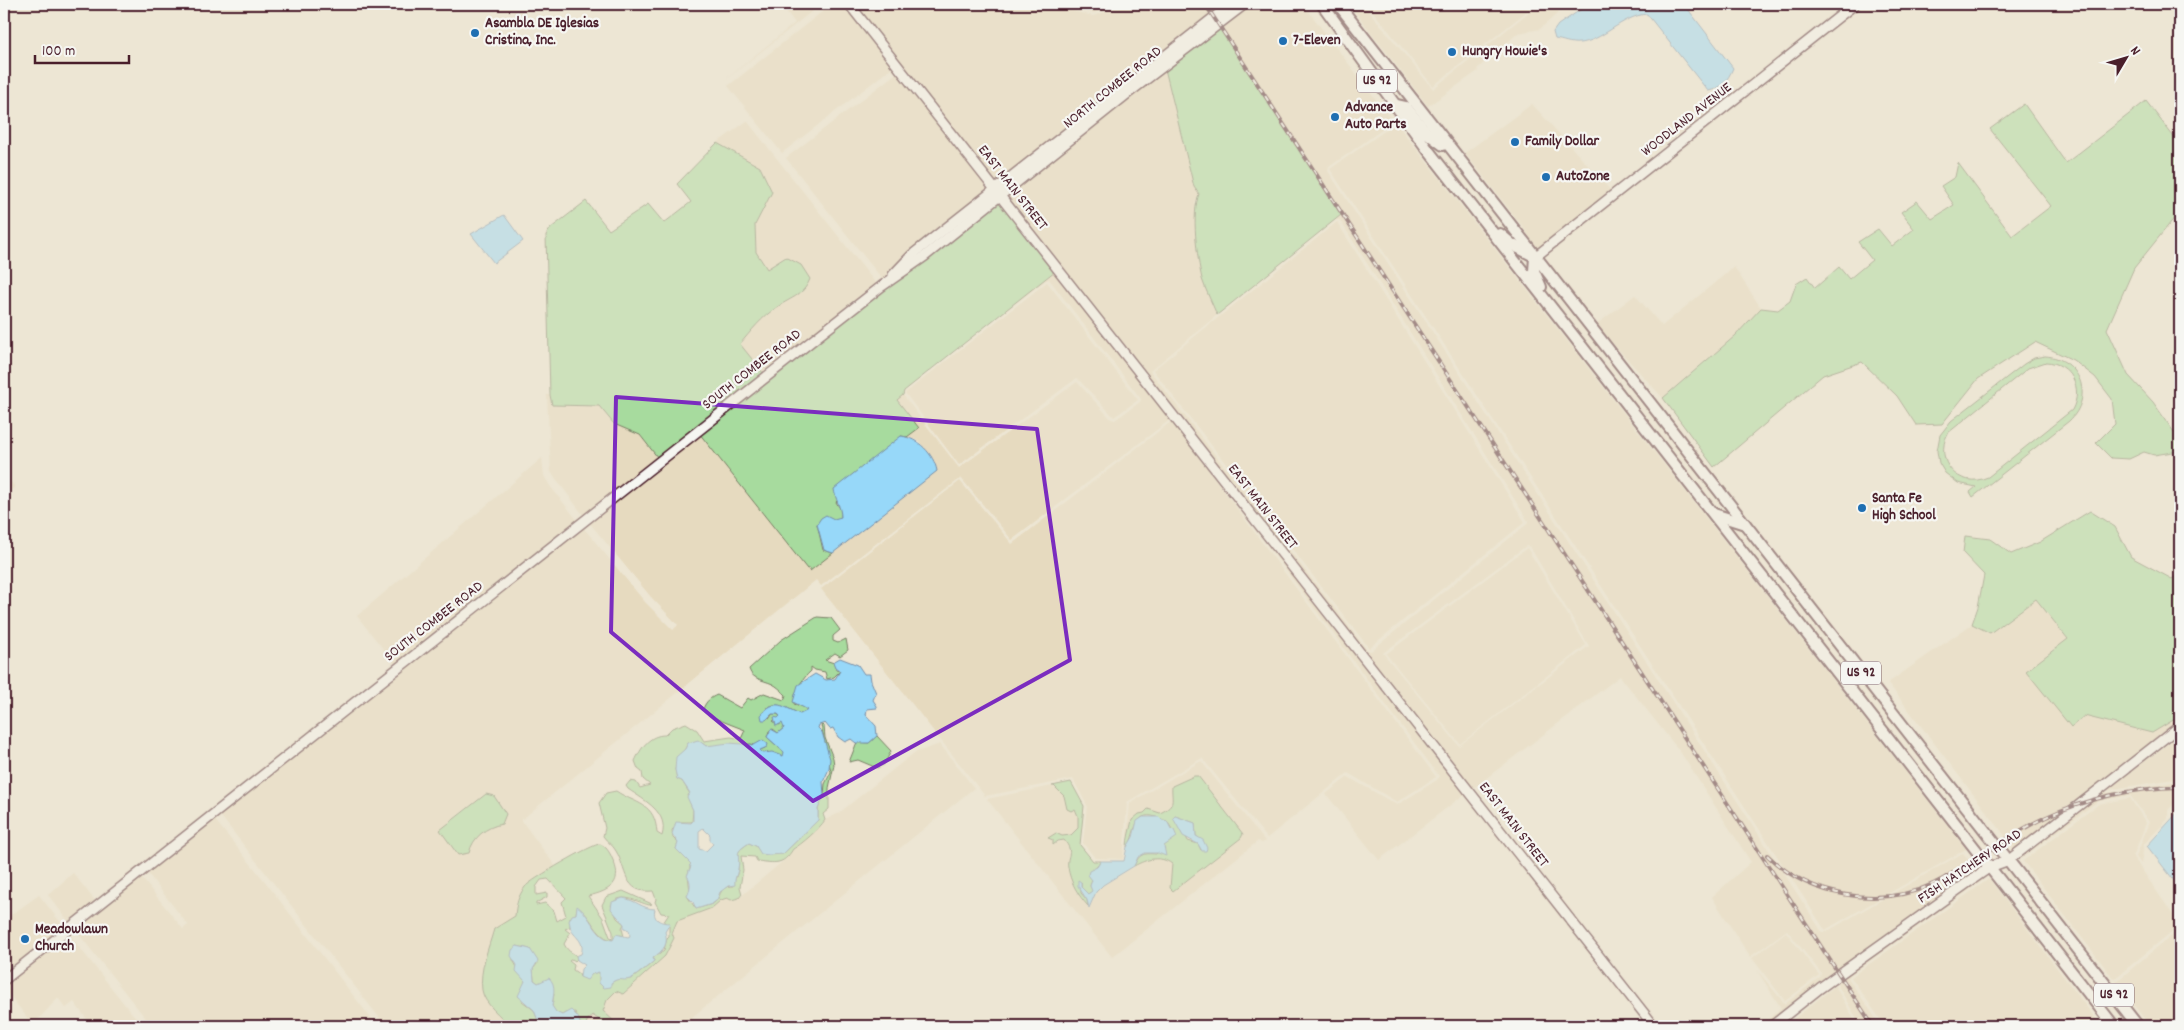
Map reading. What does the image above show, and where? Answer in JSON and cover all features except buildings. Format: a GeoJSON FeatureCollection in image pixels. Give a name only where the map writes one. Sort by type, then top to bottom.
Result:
{"type":"FeatureCollection","features":[{"type":"Feature","properties":{"kind":"main road","name":"EAST MAIN STREET"},"geometry":{"type":"LineString","coordinates":[[849,4],[1654,1026]]}},
{"type":"Feature","properties":{"kind":"main road","name":"NORTH COMBEE ROAD"},"geometry":{"type":"LineString","coordinates":[[998,193],[1231,4]]}},
{"type":"Feature","properties":{"kind":"main road","name":"NORTH COMBEE ROAD"},"geometry":{"type":"LineString","coordinates":[[998,193],[1245,4]]}},
{"type":"Feature","properties":{"kind":"main road","name":"US 92"},"geometry":{"type":"LineString","coordinates":[[1322,4],[1393,104],[2114,1026]]}},
{"type":"Feature","properties":{"kind":"main road","name":"US 92"},"geometry":{"type":"LineString","coordinates":[[1338,4],[2138,1026]]}},
{"type":"Feature","properties":{"kind":"main road","name":"WOODLAND AVENUE"},"geometry":{"type":"LineString","coordinates":[[1536,257],[1854,4]]}},
{"type":"Feature","properties":{"kind":"main road"},"geometry":{"type":"LineString","coordinates":[[1393,104],[1406,107],[1427,133],[1452,151]]}},
{"type":"Feature","properties":{"kind":"main road","name":"SOUTH COMBEE ROAD"},"geometry":{"type":"LineString","coordinates":[[4,980],[882,286],[906,271],[998,193]]}},
{"type":"Feature","properties":{"kind":"main road"},"geometry":{"type":"LineString","coordinates":[[1479,214],[1513,245],[1536,257],[1534,271],[1552,308]]}},
{"type":"Feature","properties":{"kind":"main road"},"geometry":{"type":"LineString","coordinates":[[1710,480],[1717,497],[1713,513],[1745,524],[1740,536],[1743,552]]}},
{"type":"Feature","properties":{"kind":"main road","name":"FISH HATCHERY ROAD"},"geometry":{"type":"LineString","coordinates":[[1772,1026],[1820,988],[1990,867],[2009,860],[2180,726]]}},
{"type":"Feature","properties":{"kind":"main road"},"geometry":{"type":"LineString","coordinates":[[2089,994],[2104,982]]}},
{"type":"Feature","properties":{"kind":"highlighted area"},"geometry":{"type":"Polygon","coordinates":[[[616,397],[1037,429],[1070,660],[813,801],[611,632],[616,397]]]}},
{"type":"Feature","properties":{"kind":"shaded area"},"geometry":{"type":"Polygon","coordinates":[[[781,4],[821,4],[725,80],[795,23],[781,4]]]}},
{"type":"Feature","properties":{"kind":"shaded area"},"geometry":{"type":"Polygon","coordinates":[[[832,4],[844,4],[894,66],[782,153],[728,86],[832,4]]]}},
{"type":"Feature","properties":{"kind":"shaded area"},"geometry":{"type":"Polygon","coordinates":[[[853,4],[1044,4],[1093,16],[1128,4],[1226,4],[996,185],[853,4]]]}},
{"type":"Feature","properties":{"kind":"shaded area"},"geometry":{"type":"Polygon","coordinates":[[[1056,4],[1120,4],[1094,13],[1056,4]]]}},
{"type":"Feature","properties":{"kind":"shaded area"},"geometry":{"type":"Polygon","coordinates":[[[1250,4],[1303,4],[1393,122],[1329,167],[1328,171],[1822,932],[1826,932],[1963,853],[1977,872],[1794,1004],[1767,1026],[1761,1026],[1781,1008],[1757,970],[1785,1004],[1820,977],[1821,973],[1787,930],[1750,957],[1712,897],[1751,862],[1681,753],[1620,676],[1472,789],[1006,197],[1165,69],[1194,187],[1199,194],[1195,203],[1203,279],[1217,315],[1150,371],[1367,650],[1371,651],[1527,524],[1528,521],[1340,220],[1336,220],[1341,215],[1236,53],[1221,26],[1250,4]],[[1526,546],[1383,653],[1459,746],[1589,646],[1530,547],[1526,546]]]}},
{"type":"Feature","properties":{"kind":"shaded area"},"geometry":{"type":"Polygon","coordinates":[[[1349,4],[1363,4],[1433,89],[1539,4],[1568,4],[1540,29],[1518,33],[1477,69],[1478,71],[1428,106],[1349,4]]]}},
{"type":"Feature","properties":{"kind":"shaded area"},"geometry":{"type":"Polygon","coordinates":[[[1367,4],[1536,4],[1433,86],[1367,4]]]}},
{"type":"Feature","properties":{"kind":"shaded area"},"geometry":{"type":"Polygon","coordinates":[[[898,72],[990,189],[910,253],[883,280],[786,158],[898,72]]]}},
{"type":"Feature","properties":{"kind":"shaded area"},"geometry":{"type":"Polygon","coordinates":[[[1532,104],[1611,191],[1538,251],[1524,228],[1465,153],[1532,104]]]}},
{"type":"Feature","properties":{"kind":"shaded area"},"geometry":{"type":"Polygon","coordinates":[[[747,121],[877,285],[764,374],[740,344],[755,325],[776,307],[794,298],[767,269],[756,252],[755,225],[772,192],[760,167],[717,143],[747,121]]]}},
{"type":"Feature","properties":{"kind":"shaded area"},"geometry":{"type":"Polygon","coordinates":[[[1396,123],[1966,849],[1825,930],[1330,169],[1396,123]]]}},
{"type":"Feature","properties":{"kind":"shaded area"},"geometry":{"type":"Polygon","coordinates":[[[1337,222],[1525,522],[1369,648],[1153,370],[1337,222]]]}},
{"type":"Feature","properties":{"kind":"shaded area"},"geometry":{"type":"Polygon","coordinates":[[[1734,267],[1761,308],[1735,336],[1663,398],[1596,325],[1635,295],[1662,326],[1734,267]]]}},
{"type":"Feature","properties":{"kind":"shaded area"},"geometry":{"type":"Polygon","coordinates":[[[1055,271],[1171,419],[1012,540],[961,478],[821,586],[816,580],[521,820],[556,867],[526,885],[516,903],[516,916],[482,990],[490,1006],[510,1026],[386,1026],[220,815],[582,526],[645,602],[673,630],[678,625],[651,597],[588,521],[699,433],[807,569],[936,464],[919,441],[907,437],[919,428],[897,400],[903,395],[959,468],[1077,382],[1111,419],[1115,420],[1140,402],[1141,399],[1049,279],[994,320],[1055,271]],[[486,794],[453,819],[471,845],[480,834],[502,823],[506,814],[486,794]]]}},
{"type":"Feature","properties":{"kind":"shaded area"},"geometry":{"type":"Polygon","coordinates":[[[1047,282],[1138,400],[1114,417],[1077,378],[959,465],[905,393],[1047,282]]]}},
{"type":"Feature","properties":{"kind":"shaded area"},"geometry":{"type":"Polygon","coordinates":[[[547,395],[550,395],[552,405],[599,406],[614,424],[640,435],[658,458],[584,516],[551,472],[547,395]]]}},
{"type":"Feature","properties":{"kind":"shaded area"},"geometry":{"type":"Polygon","coordinates":[[[1172,421],[1436,777],[1397,802],[1348,773],[1267,838],[1202,758],[1127,802],[1123,859],[1095,858],[1083,843],[1087,805],[1073,779],[985,796],[821,589],[960,481],[1012,544],[1172,421]]]}},
{"type":"Feature","properties":{"kind":"shaded area"},"geometry":{"type":"Polygon","coordinates":[[[542,458],[544,476],[578,521],[396,665],[357,616],[542,458]]]}},
{"type":"Feature","properties":{"kind":"shaded area"},"geometry":{"type":"Polygon","coordinates":[[[4,473],[15,487],[4,495],[4,473]]]}},
{"type":"Feature","properties":{"kind":"shaded area"},"geometry":{"type":"Polygon","coordinates":[[[1270,545],[1466,793],[1379,860],[1326,794],[1348,777],[1397,805],[1437,780],[1439,776],[1268,546],[1270,545]]]}},
{"type":"Feature","properties":{"kind":"shaded area"},"geometry":{"type":"Polygon","coordinates":[[[1527,548],[1586,645],[1460,744],[1386,654],[1527,548]]]}},
{"type":"Feature","properties":{"kind":"shaded area"},"geometry":{"type":"Polygon","coordinates":[[[2036,599],[2068,639],[2071,726],[2084,716],[2152,733],[2180,716],[2180,721],[2016,850],[1888,683],[1972,624],[1990,633],[2036,599]]]}},
{"type":"Feature","properties":{"kind":"shaded area"},"geometry":{"type":"Polygon","coordinates":[[[2180,735],[2180,778],[2107,790],[2180,735]]]}},
{"type":"Feature","properties":{"kind":"shaded area"},"geometry":{"type":"Polygon","coordinates":[[[940,744],[974,788],[681,1026],[615,1026],[616,1024],[603,1011],[607,1000],[616,991],[623,994],[665,956],[674,938],[672,933],[677,921],[712,908],[720,900],[739,898],[788,857],[793,849],[799,846],[825,820],[839,813],[914,753],[940,744]]]}},
{"type":"Feature","properties":{"kind":"shaded area"},"geometry":{"type":"Polygon","coordinates":[[[1201,761],[1265,841],[1262,843],[1258,841],[1112,957],[987,799],[1052,786],[1060,791],[1064,796],[1065,803],[1075,809],[1078,816],[1078,828],[1071,835],[1053,840],[1053,844],[1065,840],[1069,846],[1068,868],[1077,893],[1089,907],[1096,892],[1103,885],[1148,859],[1166,859],[1172,864],[1170,888],[1173,891],[1241,838],[1243,834],[1198,777],[1194,776],[1172,786],[1174,801],[1170,809],[1161,813],[1139,814],[1132,820],[1130,834],[1127,837],[1130,803],[1201,761]]]}},
{"type":"Feature","properties":{"kind":"shaded area"},"geometry":{"type":"Polygon","coordinates":[[[2180,781],[2180,801],[2177,801],[2168,810],[2168,819],[2144,844],[2141,864],[2136,857],[2149,822],[2130,795],[2098,801],[2022,858],[2020,855],[2104,790],[2108,793],[2180,781]]]}},
{"type":"Feature","properties":{"kind":"shaded area"},"geometry":{"type":"Polygon","coordinates":[[[2130,798],[2146,823],[2133,857],[2180,925],[2114,979],[2023,861],[2099,804],[2130,798]]]}},
{"type":"Feature","properties":{"kind":"shaded area"},"geometry":{"type":"Polygon","coordinates":[[[214,819],[377,1026],[152,1026],[74,928],[101,909],[140,876],[183,929],[188,925],[146,871],[214,819]]]}},
{"type":"Feature","properties":{"kind":"shaded area"},"geometry":{"type":"Polygon","coordinates":[[[73,873],[96,902],[70,923],[48,895],[73,873]]]}},
{"type":"Feature","properties":{"kind":"shaded area"},"geometry":{"type":"Polygon","coordinates":[[[1981,877],[1983,880],[1850,975],[1848,978],[1881,1026],[1861,1026],[1835,983],[1981,877]]]}},
{"type":"Feature","properties":{"kind":"shaded area"},"geometry":{"type":"Polygon","coordinates":[[[1989,879],[2101,1026],[1885,1026],[1851,977],[1989,879]]]}},
{"type":"Feature","properties":{"kind":"shaded area"},"geometry":{"type":"Polygon","coordinates":[[[39,895],[64,927],[4,975],[4,920],[39,895]]]}},
{"type":"Feature","properties":{"kind":"shaded area"},"geometry":{"type":"Polygon","coordinates":[[[2180,928],[2180,1020],[2172,1026],[2150,1026],[2116,982],[2180,928]]]}},
{"type":"Feature","properties":{"kind":"shaded area"},"geometry":{"type":"Polygon","coordinates":[[[1786,932],[1819,975],[1785,1001],[1752,958],[1786,932]]]}},
{"type":"Feature","properties":{"kind":"shaded area"},"geometry":{"type":"Polygon","coordinates":[[[68,933],[143,1026],[92,1026],[74,1002],[66,1008],[58,998],[33,1025],[4,988],[4,984],[68,933]]]}},
{"type":"Feature","properties":{"kind":"shaded area"},"geometry":{"type":"Polygon","coordinates":[[[1835,986],[1858,1026],[1785,1026],[1835,986]]]}},
{"type":"Feature","properties":{"kind":"shaded area"},"geometry":{"type":"Polygon","coordinates":[[[592,1015],[609,1026],[586,1026],[587,1021],[592,1015]]]}},
{"type":"Feature","properties":{"kind":"green space"},"geometry":{"type":"Polygon","coordinates":[[[1221,26],[1236,53],[1341,215],[1217,315],[1202,279],[1198,259],[1195,213],[1199,194],[1194,187],[1165,69],[1221,26]]]}},
{"type":"Feature","properties":{"kind":"green space"},"geometry":{"type":"Polygon","coordinates":[[[2146,101],[2180,145],[2180,211],[2134,268],[2107,329],[2128,375],[2153,402],[2176,435],[2179,451],[2154,455],[2144,452],[2129,459],[2111,458],[2096,443],[2115,424],[2112,399],[2095,377],[2073,360],[2035,342],[1978,379],[1942,424],[1916,425],[1897,396],[1862,362],[1823,375],[1714,467],[1663,398],[1735,336],[1761,308],[1778,310],[1790,301],[1796,284],[1807,277],[1815,288],[1839,267],[1849,279],[1872,260],[1858,242],[1878,229],[1892,246],[1914,229],[1901,212],[1917,201],[1932,219],[1954,205],[1941,186],[1955,177],[1958,163],[2012,236],[2051,206],[1990,129],[2024,104],[2066,163],[2146,101]]]}},
{"type":"Feature","properties":{"kind":"green space"},"geometry":{"type":"Polygon","coordinates":[[[717,143],[760,167],[772,192],[755,225],[756,252],[767,269],[786,257],[801,265],[810,279],[800,293],[766,316],[740,344],[764,374],[658,458],[640,435],[614,424],[599,406],[552,405],[550,395],[546,235],[551,228],[586,201],[609,230],[648,204],[664,223],[691,202],[677,184],[717,143]]]}},
{"type":"Feature","properties":{"kind":"green space"},"geometry":{"type":"Polygon","coordinates":[[[1000,201],[1055,271],[904,391],[903,395],[897,400],[919,428],[907,437],[901,436],[836,502],[841,510],[841,518],[817,524],[823,550],[833,553],[810,571],[810,568],[807,569],[699,433],[884,288],[908,273],[1000,201]]]}},
{"type":"Feature","properties":{"kind":"green space"},"geometry":{"type":"Polygon","coordinates":[[[2045,356],[2057,358],[2075,371],[2080,380],[2082,390],[2081,401],[2077,411],[2069,421],[1973,497],[1970,492],[1976,487],[1958,483],[1945,473],[1939,463],[1937,451],[1940,435],[1951,421],[2034,358],[2045,356]],[[2046,362],[2028,368],[1948,433],[1944,443],[1944,454],[1946,463],[1952,470],[1967,480],[1988,477],[2072,410],[2077,393],[2076,385],[2068,372],[2055,363],[2046,362]]]}},
{"type":"Feature","properties":{"kind":"green space"},"geometry":{"type":"Polygon","coordinates":[[[2090,511],[2115,527],[2131,557],[2172,579],[2180,573],[2180,716],[2152,733],[2084,716],[2071,727],[2026,671],[2068,639],[2036,599],[1990,633],[1972,624],[1978,607],[1984,575],[1963,553],[1965,536],[1990,539],[2011,554],[2040,542],[2090,511]]]}},
{"type":"Feature","properties":{"kind":"green space"},"geometry":{"type":"Polygon","coordinates":[[[817,617],[831,618],[840,630],[833,636],[833,641],[838,643],[846,639],[848,650],[840,656],[835,653],[825,660],[834,663],[836,670],[840,671],[834,677],[827,679],[825,672],[811,667],[811,671],[799,686],[794,700],[794,704],[808,710],[800,714],[786,707],[776,705],[767,708],[763,713],[770,718],[772,714],[778,714],[780,717],[773,721],[779,725],[782,723],[785,725],[778,733],[773,729],[769,731],[767,737],[785,753],[783,756],[763,754],[760,750],[765,748],[751,744],[706,746],[701,742],[688,743],[675,769],[677,779],[682,781],[690,794],[687,795],[693,810],[692,822],[680,822],[672,830],[673,838],[678,843],[676,849],[691,864],[688,874],[690,892],[687,896],[696,909],[712,904],[717,900],[724,888],[733,886],[739,864],[738,852],[743,847],[749,843],[756,846],[764,854],[783,854],[818,820],[818,809],[824,795],[825,784],[831,772],[821,725],[824,726],[825,738],[834,765],[829,788],[829,809],[823,814],[825,820],[815,832],[793,849],[782,861],[774,863],[763,862],[757,861],[755,857],[741,856],[743,870],[740,887],[742,894],[739,898],[721,900],[712,908],[677,921],[672,933],[674,938],[665,956],[623,994],[616,991],[607,1000],[603,1011],[617,1024],[615,1026],[609,1026],[592,1015],[587,1021],[586,1026],[581,1026],[575,1012],[562,1015],[556,1013],[552,1006],[554,994],[534,980],[533,969],[537,964],[530,949],[517,946],[513,960],[525,981],[522,1001],[534,1010],[540,1026],[510,1026],[489,1005],[482,990],[483,967],[494,929],[515,916],[519,897],[529,883],[586,849],[600,844],[606,848],[617,873],[616,879],[609,888],[588,896],[603,918],[610,937],[613,938],[613,932],[602,905],[606,897],[623,891],[652,904],[649,905],[624,898],[615,901],[611,905],[617,918],[624,924],[622,928],[624,937],[621,935],[611,940],[601,934],[577,907],[576,914],[570,918],[570,927],[565,929],[570,933],[564,944],[578,958],[575,961],[572,959],[569,961],[574,965],[573,970],[580,977],[599,972],[600,978],[611,983],[619,979],[630,979],[654,961],[653,958],[664,950],[669,936],[669,926],[663,923],[669,914],[661,913],[655,902],[656,899],[653,891],[636,889],[627,879],[620,858],[603,836],[605,828],[599,803],[606,793],[616,791],[638,802],[653,815],[657,833],[662,836],[662,820],[659,814],[626,786],[630,781],[636,782],[640,788],[650,785],[643,779],[642,772],[638,769],[635,761],[640,751],[654,737],[665,735],[672,728],[686,723],[697,730],[704,741],[731,737],[741,739],[745,730],[709,716],[703,709],[705,704],[717,695],[740,708],[748,698],[751,700],[764,693],[784,700],[786,695],[780,689],[753,676],[749,669],[781,640],[817,617]],[[548,879],[541,880],[536,887],[536,895],[547,893],[547,897],[536,903],[536,905],[545,903],[554,911],[557,921],[566,916],[562,902],[566,898],[548,879]]]}},
{"type":"Feature","properties":{"kind":"green space"},"geometry":{"type":"Polygon","coordinates":[[[877,736],[891,751],[884,765],[877,768],[858,760],[849,762],[857,742],[869,743],[877,736]]]}},
{"type":"Feature","properties":{"kind":"green space"},"geometry":{"type":"Polygon","coordinates":[[[1198,776],[1243,834],[1241,838],[1173,891],[1170,888],[1172,864],[1167,861],[1153,859],[1134,866],[1142,855],[1156,854],[1175,834],[1167,821],[1152,816],[1141,818],[1127,847],[1132,820],[1148,809],[1160,813],[1169,808],[1172,802],[1172,786],[1198,776]],[[1175,816],[1188,841],[1198,844],[1201,850],[1199,838],[1196,836],[1195,823],[1175,816]]]}},
{"type":"Feature","properties":{"kind":"green space"},"geometry":{"type":"Polygon","coordinates":[[[1071,782],[1084,806],[1080,845],[1093,861],[1101,861],[1094,870],[1090,886],[1093,891],[1088,894],[1081,887],[1081,893],[1087,900],[1088,906],[1078,893],[1069,873],[1070,851],[1067,844],[1064,840],[1058,841],[1053,845],[1053,840],[1048,838],[1056,833],[1062,836],[1071,835],[1078,828],[1078,816],[1075,809],[1071,811],[1067,809],[1064,796],[1052,786],[1071,782]]]}},
{"type":"Feature","properties":{"kind":"green space"},"geometry":{"type":"Polygon","coordinates":[[[486,794],[494,796],[506,814],[502,824],[481,834],[474,842],[469,853],[458,855],[440,830],[486,794]]]}},
{"type":"Feature","properties":{"kind":"water"},"geometry":{"type":"Polygon","coordinates":[[[1589,4],[1684,4],[1733,68],[1720,86],[1708,91],[1647,14],[1629,19],[1587,42],[1573,43],[1555,39],[1553,32],[1558,25],[1589,4]]]}},
{"type":"Feature","properties":{"kind":"water"},"geometry":{"type":"Polygon","coordinates":[[[504,215],[523,241],[494,263],[471,234],[504,215]]]}},
{"type":"Feature","properties":{"kind":"water"},"geometry":{"type":"Polygon","coordinates":[[[901,436],[919,443],[929,453],[937,471],[833,553],[824,550],[817,524],[826,515],[834,519],[841,517],[834,489],[901,436]]]}},
{"type":"Feature","properties":{"kind":"water"},"geometry":{"type":"Polygon","coordinates":[[[840,658],[858,665],[864,674],[870,674],[876,693],[873,700],[877,708],[867,709],[866,715],[876,726],[877,736],[869,743],[856,743],[851,739],[845,742],[838,737],[833,728],[830,729],[825,723],[819,725],[818,728],[822,732],[830,759],[829,769],[823,782],[824,795],[818,809],[818,820],[783,854],[761,854],[756,846],[749,843],[738,854],[739,863],[735,885],[728,886],[720,892],[717,900],[712,904],[696,909],[693,902],[687,896],[690,881],[687,876],[691,864],[676,849],[678,843],[672,834],[676,822],[691,823],[693,821],[693,810],[687,797],[690,793],[682,781],[677,779],[675,770],[676,757],[685,749],[688,743],[698,740],[706,746],[729,743],[754,745],[763,740],[768,744],[767,747],[760,750],[763,753],[772,752],[783,756],[784,752],[767,737],[771,729],[778,733],[784,728],[782,723],[776,726],[774,717],[778,718],[780,716],[772,714],[766,720],[762,720],[761,715],[771,706],[775,705],[784,706],[800,714],[808,710],[793,702],[798,685],[815,674],[826,680],[835,679],[840,671],[833,662],[840,658]],[[703,828],[699,831],[699,849],[706,851],[713,844],[710,840],[710,835],[703,828]]]}},
{"type":"Feature","properties":{"kind":"water"},"geometry":{"type":"Polygon","coordinates":[[[2180,810],[2180,888],[2147,846],[2180,810]]]}},
{"type":"Feature","properties":{"kind":"water"},"geometry":{"type":"Polygon","coordinates":[[[1175,816],[1195,823],[1196,836],[1203,840],[1207,848],[1206,851],[1202,851],[1198,844],[1183,836],[1173,818],[1175,816]]]}},
{"type":"Feature","properties":{"kind":"water"},"geometry":{"type":"Polygon","coordinates":[[[1143,817],[1159,817],[1167,821],[1171,829],[1174,830],[1177,837],[1164,846],[1166,856],[1158,853],[1145,853],[1138,857],[1134,866],[1103,885],[1096,892],[1089,908],[1087,900],[1078,886],[1078,880],[1081,882],[1081,887],[1088,894],[1092,891],[1090,886],[1092,880],[1088,875],[1089,871],[1097,867],[1101,861],[1124,861],[1137,821],[1143,817]]]}},
{"type":"Feature","properties":{"kind":"water"},"geometry":{"type":"Polygon","coordinates":[[[623,898],[647,908],[655,909],[654,913],[658,920],[670,923],[665,932],[666,944],[653,958],[654,961],[638,974],[627,980],[616,980],[611,983],[611,987],[604,988],[599,983],[599,972],[592,974],[587,980],[580,977],[581,969],[585,965],[577,960],[576,956],[581,954],[582,946],[579,939],[572,932],[569,921],[572,915],[576,914],[577,906],[602,936],[613,940],[616,934],[628,937],[630,936],[629,930],[624,928],[624,924],[611,909],[612,902],[623,898]]]}},
{"type":"Feature","properties":{"kind":"water"},"geometry":{"type":"Polygon","coordinates":[[[517,946],[530,949],[538,961],[533,969],[534,980],[538,983],[549,978],[553,984],[552,1006],[556,1012],[562,1015],[571,1010],[578,1017],[581,1026],[540,1026],[534,1010],[518,996],[525,981],[516,971],[517,965],[511,956],[512,950],[517,946]]]}},
{"type":"Feature","properties":{"kind":"railway"},"geometry":{"type":"LineString","coordinates":[[1205,4],[1873,1026]]}},
{"type":"Feature","properties":{"kind":"railway"},"geometry":{"type":"LineString","coordinates":[[1767,855],[1803,881],[1824,889],[1846,895],[1890,896],[1912,892],[1933,884],[2030,825],[2060,811],[2110,795],[2145,789],[2180,787]]}},
{"type":"Feature","properties":{"kind":"place","name":"Asambla DE Iglesias Cristina, Inc."},"geometry":{"type":"Point","coordinates":[475,33]}},
{"type":"Feature","properties":{"kind":"place","name":"7-Eleven"},"geometry":{"type":"Point","coordinates":[1283,41]}},
{"type":"Feature","properties":{"kind":"place","name":"Hungry Howie's"},"geometry":{"type":"Point","coordinates":[1452,52]}},
{"type":"Feature","properties":{"kind":"place","name":"Advance Auto Parts"},"geometry":{"type":"Point","coordinates":[1335,117]}},
{"type":"Feature","properties":{"kind":"place","name":"Family Dollar"},"geometry":{"type":"Point","coordinates":[1515,142]}},
{"type":"Feature","properties":{"kind":"place","name":"AutoZone"},"geometry":{"type":"Point","coordinates":[1546,177]}},
{"type":"Feature","properties":{"kind":"place","name":"Santa Fe High School"},"geometry":{"type":"Point","coordinates":[1862,508]}},
{"type":"Feature","properties":{"kind":"place","name":"Meadowlawn Church"},"geometry":{"type":"Point","coordinates":[25,939]}}]}
